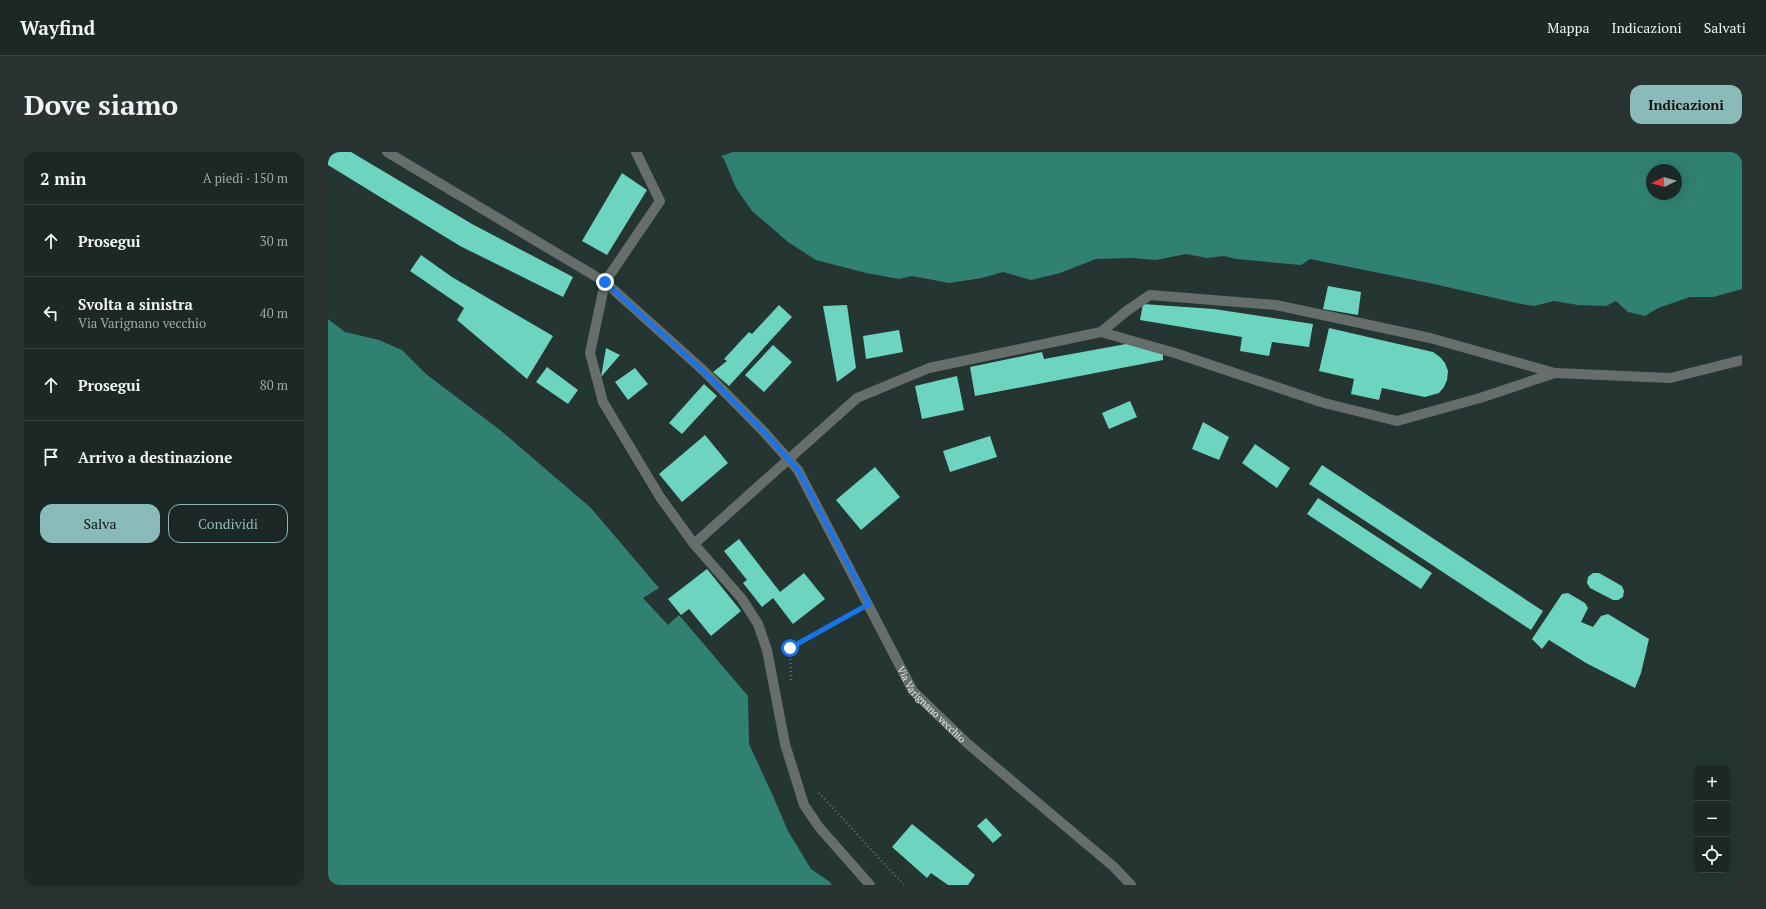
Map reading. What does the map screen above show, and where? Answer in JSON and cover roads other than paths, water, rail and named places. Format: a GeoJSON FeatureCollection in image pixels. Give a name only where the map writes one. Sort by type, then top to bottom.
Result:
{"type":"FeatureCollection","features":[{"type":"Feature","properties":{"kind":"street","name":"Via Varignano vecchio"},"geometry":{"type":"LineString","coordinates":[[387,152],[605,282],[704,372],[765,433],[798,470],[913,691],[968,744],[1114,867],[1131,885]]}},
{"type":"Feature","properties":{"kind":"street"},"geometry":{"type":"LineString","coordinates":[[636,152],[660,201],[605,282],[590,353],[603,402],[660,497],[694,544],[742,598],[758,624],[767,650],[785,744],[804,805],[819,826],[870,885]]}},
{"type":"Feature","properties":{"kind":"street"},"geometry":{"type":"LineString","coordinates":[[694,544],[857,398],[929,368],[1101,332],[1128,310],[1150,295],[1276,305],[1430,338],[1555,373],[1670,378],[1742,360]]}},
{"type":"Feature","properties":{"kind":"street"},"geometry":{"type":"LineString","coordinates":[[1101,332],[1175,353],[1324,403],[1397,420],[1480,398],[1555,373]]}}]}
